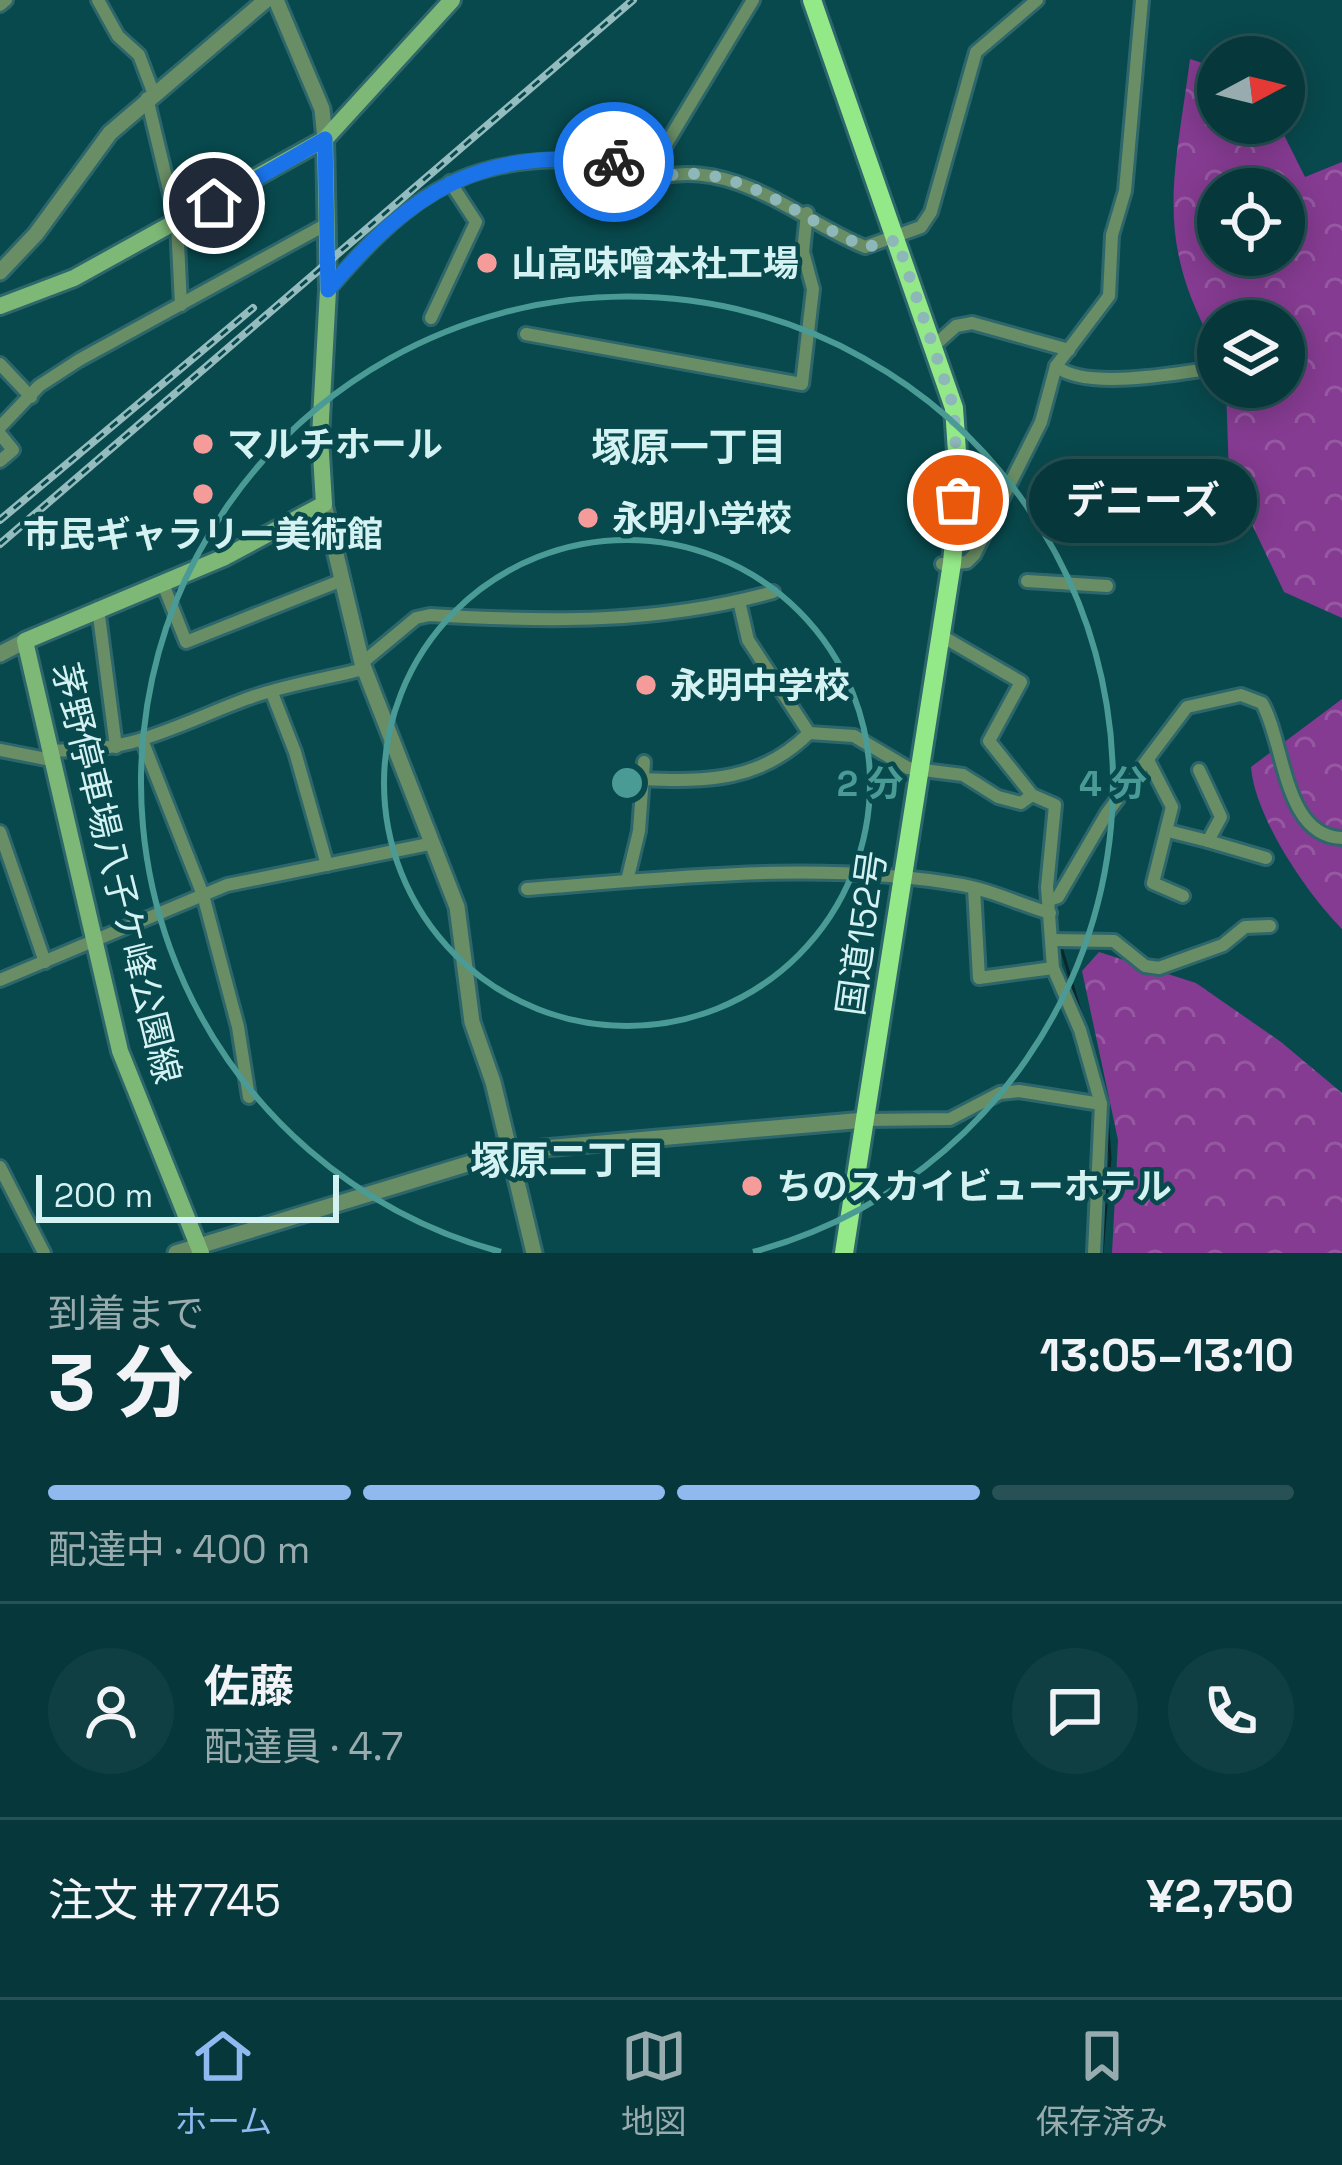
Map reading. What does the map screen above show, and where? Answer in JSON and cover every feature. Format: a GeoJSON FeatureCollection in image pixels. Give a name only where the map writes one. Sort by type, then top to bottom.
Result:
{"type":"FeatureCollection","features":[{"type":"Feature","properties":{"kind":"highway","name":"国道152号"},"geometry":{"type":"LineString","coordinates":[[812,0],[935,346],[954,408],[959,460],[940,635],[844,1253]]}},
{"type":"Feature","properties":{"kind":"main road"},"geometry":{"type":"LineString","coordinates":[[0,306],[74,278],[325,139],[452,0]]}},
{"type":"Feature","properties":{"kind":"main road"},"geometry":{"type":"LineString","coordinates":[[25,641],[163,584],[324,504],[320,436],[328,290],[325,139]]}},
{"type":"Feature","properties":{"kind":"main road","name":"茅野停車場八子ケ峰公園線"},"geometry":{"type":"LineString","coordinates":[[25,641],[120,1051],[200,1249]]}},
{"type":"Feature","properties":{"kind":"street"},"geometry":{"type":"LineString","coordinates":[[98,0],[118,36],[139,55],[150,95],[177,223],[181,305]]}},
{"type":"Feature","properties":{"kind":"street"},"geometry":{"type":"LineString","coordinates":[[0,272],[36,234],[110,133],[266,0]]}},
{"type":"Feature","properties":{"kind":"street"},"geometry":{"type":"LineString","coordinates":[[276,0],[322,109],[325,139]]}},
{"type":"Feature","properties":{"kind":"street"},"geometry":{"type":"LineString","coordinates":[[653,166],[753,0]]}},
{"type":"Feature","properties":{"kind":"street"},"geometry":{"type":"LineString","coordinates":[[653,166],[660,177],[687,174],[745,185],[866,247],[897,240],[921,227],[931,212],[976,52],[1037,0]]}},
{"type":"Feature","properties":{"kind":"street"},"geometry":{"type":"LineString","coordinates":[[947,564],[967,562],[974,555],[1041,422],[1056,366],[1098,315],[1112,284],[1112,235],[1125,191],[1142,0]]}},
{"type":"Feature","properties":{"kind":"street"},"geometry":{"type":"LineString","coordinates":[[328,290],[403,211],[450,182],[512,161],[562,157],[653,166]]}},
{"type":"Feature","properties":{"kind":"street"},"geometry":{"type":"LineString","coordinates":[[430,318],[476,222],[450,182]]}},
{"type":"Feature","properties":{"kind":"street"},"geometry":{"type":"LineString","coordinates":[[526,334],[802,384],[813,289],[803,252],[807,213]]}},
{"type":"Feature","properties":{"kind":"street"},"geometry":{"type":"LineString","coordinates":[[0,461],[13,450],[0,430],[31,397],[80,360],[325,225]]}},
{"type":"Feature","properties":{"kind":"street"},"geometry":{"type":"LineString","coordinates":[[935,346],[956,326],[972,323],[1070,350]]}},
{"type":"Feature","properties":{"kind":"street"},"geometry":{"type":"LineString","coordinates":[[0,364],[31,397]]}},
{"type":"Feature","properties":{"kind":"street"},"geometry":{"type":"LineString","coordinates":[[1056,366],[1066,375],[1143,379],[1197,371]]}},
{"type":"Feature","properties":{"kind":"street"},"geometry":{"type":"LineString","coordinates":[[324,504],[363,666],[463,931],[472,1022],[510,1151],[533,1253]]}},
{"type":"Feature","properties":{"kind":"street"},"geometry":{"type":"LineString","coordinates":[[163,584],[186,642],[340,581]]}},
{"type":"Feature","properties":{"kind":"street"},"geometry":{"type":"LineString","coordinates":[[1027,581],[1107,586]]}},
{"type":"Feature","properties":{"kind":"street"},"geometry":{"type":"LineString","coordinates":[[0,751],[88,754],[142,740],[363,666],[416,618],[430,614],[612,621],[773,592]]}},
{"type":"Feature","properties":{"kind":"street"},"geometry":{"type":"LineString","coordinates":[[739,601],[748,640],[809,733]]}},
{"type":"Feature","properties":{"kind":"street"},"geometry":{"type":"LineString","coordinates":[[98,608],[116,747]]}},
{"type":"Feature","properties":{"kind":"street"},"geometry":{"type":"LineString","coordinates":[[940,635],[1021,682],[989,741],[1032,795],[1055,806],[1050,907],[1053,968],[1080,1030],[1101,1105],[1094,1253]]}},
{"type":"Feature","properties":{"kind":"street"},"geometry":{"type":"LineString","coordinates":[[0,654],[25,641]]}},
{"type":"Feature","properties":{"kind":"street"},"geometry":{"type":"LineString","coordinates":[[272,693],[296,752],[327,865]]}},
{"type":"Feature","properties":{"kind":"street"},"geometry":{"type":"LineString","coordinates":[[1050,907],[1107,813],[1187,707],[1221,697],[1256,699],[1267,712],[1298,809],[1316,831],[1342,838]]}},
{"type":"Feature","properties":{"kind":"street"},"geometry":{"type":"LineString","coordinates":[[644,779],[724,780],[772,762],[809,733],[854,736],[918,770],[963,775],[998,797],[1021,803],[1032,795]]}},
{"type":"Feature","properties":{"kind":"street"},"geometry":{"type":"LineString","coordinates":[[142,740],[203,895],[238,1027],[249,1097]]}},
{"type":"Feature","properties":{"kind":"street"},"geometry":{"type":"LineString","coordinates":[[1149,761],[1172,807],[1153,883],[1183,896]]}},
{"type":"Feature","properties":{"kind":"street"},"geometry":{"type":"LineString","coordinates":[[627,881],[644,762]]}},
{"type":"Feature","properties":{"kind":"street"},"geometry":{"type":"LineString","coordinates":[[1199,770],[1221,818],[1208,841]]}},
{"type":"Feature","properties":{"kind":"street"},"geometry":{"type":"LineString","coordinates":[[1168,831],[1266,858]]}},
{"type":"Feature","properties":{"kind":"street"},"geometry":{"type":"LineString","coordinates":[[0,832],[45,962]]}},
{"type":"Feature","properties":{"kind":"street"},"geometry":{"type":"LineString","coordinates":[[0,980],[227,885],[429,844]]}},
{"type":"Feature","properties":{"kind":"street"},"geometry":{"type":"LineString","coordinates":[[526,889],[803,875],[974,888],[1050,907]]}},
{"type":"Feature","properties":{"kind":"street"},"geometry":{"type":"LineString","coordinates":[[974,888],[979,978],[1053,968]]}},
{"type":"Feature","properties":{"kind":"street"},"geometry":{"type":"LineString","coordinates":[[1053,940],[1114,941],[1145,966],[1159,968],[1223,945],[1245,927],[1270,926]]}},
{"type":"Feature","properties":{"kind":"street"},"geometry":{"type":"LineString","coordinates":[[176,1253],[510,1151],[865,1120],[950,1119],[1000,1093],[1019,1091],[1101,1105]]}},
{"type":"Feature","properties":{"kind":"street"},"geometry":{"type":"LineString","coordinates":[[0,1167],[44,1253]]}},
{"type":"Feature","properties":{"kind":"green space"},"geometry":{"type":"Polygon","coordinates":[[[1190,59],[1197,61],[1197,144],[1288,144],[1300,168],[1197,168],[1197,276],[1305,276],[1305,177],[1342,162],[1342,618],[1284,592],[1229,476],[1227,408],[1305,408],[1305,300],[1197,300],[1197,313],[1176,243],[1175,176],[1190,59]]]}},
{"type":"Feature","properties":{"kind":"green space"},"geometry":{"type":"Polygon","coordinates":[[[1342,699],[1342,929],[1284,853],[1262,808],[1251,767],[1342,699]]]}},
{"type":"Feature","properties":{"kind":"green space"},"geometry":{"type":"Polygon","coordinates":[[[1099,952],[1196,983],[1281,1042],[1342,1093],[1342,1253],[1112,1253],[1118,1140],[1082,971],[1099,952]]]}},
{"type":"Feature","properties":{"kind":"waterway"},"geometry":{"type":"LineString","coordinates":[[1061,947],[1084,1024]]}},
{"type":"Feature","properties":{"kind":"waterway"},"geometry":{"type":"LineString","coordinates":[[1089,1039],[1106,1099]]}},
{"type":"Feature","properties":{"kind":"waterway"},"geometry":{"type":"LineString","coordinates":[[1102,1253],[1110,1158],[1107,1115]]}},
{"type":"Feature","properties":{"kind":"railway"},"geometry":{"type":"LineString","coordinates":[[0,544],[633,0]]}},
{"type":"Feature","properties":{"kind":"railway"},"geometry":{"type":"LineString","coordinates":[[0,520],[253,308]]}},
{"type":"Feature","properties":{"kind":"way so far"},"geometry":{"type":"LineString","coordinates":[[614,162],[653,166],[660,177],[687,174],[745,185],[866,247],[897,240],[954,408],[958,500]]}},
{"type":"Feature","properties":{"kind":"place","name":"山高味噌本社工場"},"geometry":{"type":"Point","coordinates":[487,263]}},
{"type":"Feature","properties":{"kind":"place","name":"マルチホール"},"geometry":{"type":"Point","coordinates":[203,444]}},
{"type":"Feature","properties":{"kind":"place","name":"市民ギャラリー美術館"},"geometry":{"type":"Point","coordinates":[203,494]}},
{"type":"Feature","properties":{"kind":"place","name":"デニーズ"},"geometry":{"type":"Point","coordinates":[958,500]}},
{"type":"Feature","properties":{"kind":"place","name":"永明小学校"},"geometry":{"type":"Point","coordinates":[588,518]}},
{"type":"Feature","properties":{"kind":"place","name":"永明中学校"},"geometry":{"type":"Point","coordinates":[646,685]}},
{"type":"Feature","properties":{"kind":"place","name":"ちのスカイビューホテル"},"geometry":{"type":"Point","coordinates":[752,1186]}},
{"type":"Feature","properties":{"kind":"district","name":"塚原一丁目"},"geometry":{"type":"Point","coordinates":[689,447]}},
{"type":"Feature","properties":{"kind":"district","name":"塚原二丁目"},"geometry":{"type":"Point","coordinates":[568,1160]}},
{"type":"Feature","properties":{"kind":"route"},"geometry":{"type":"LineString","coordinates":[[214,203],[325,139],[328,290],[403,211],[470,171],[562,157],[614,162]]}}]}
